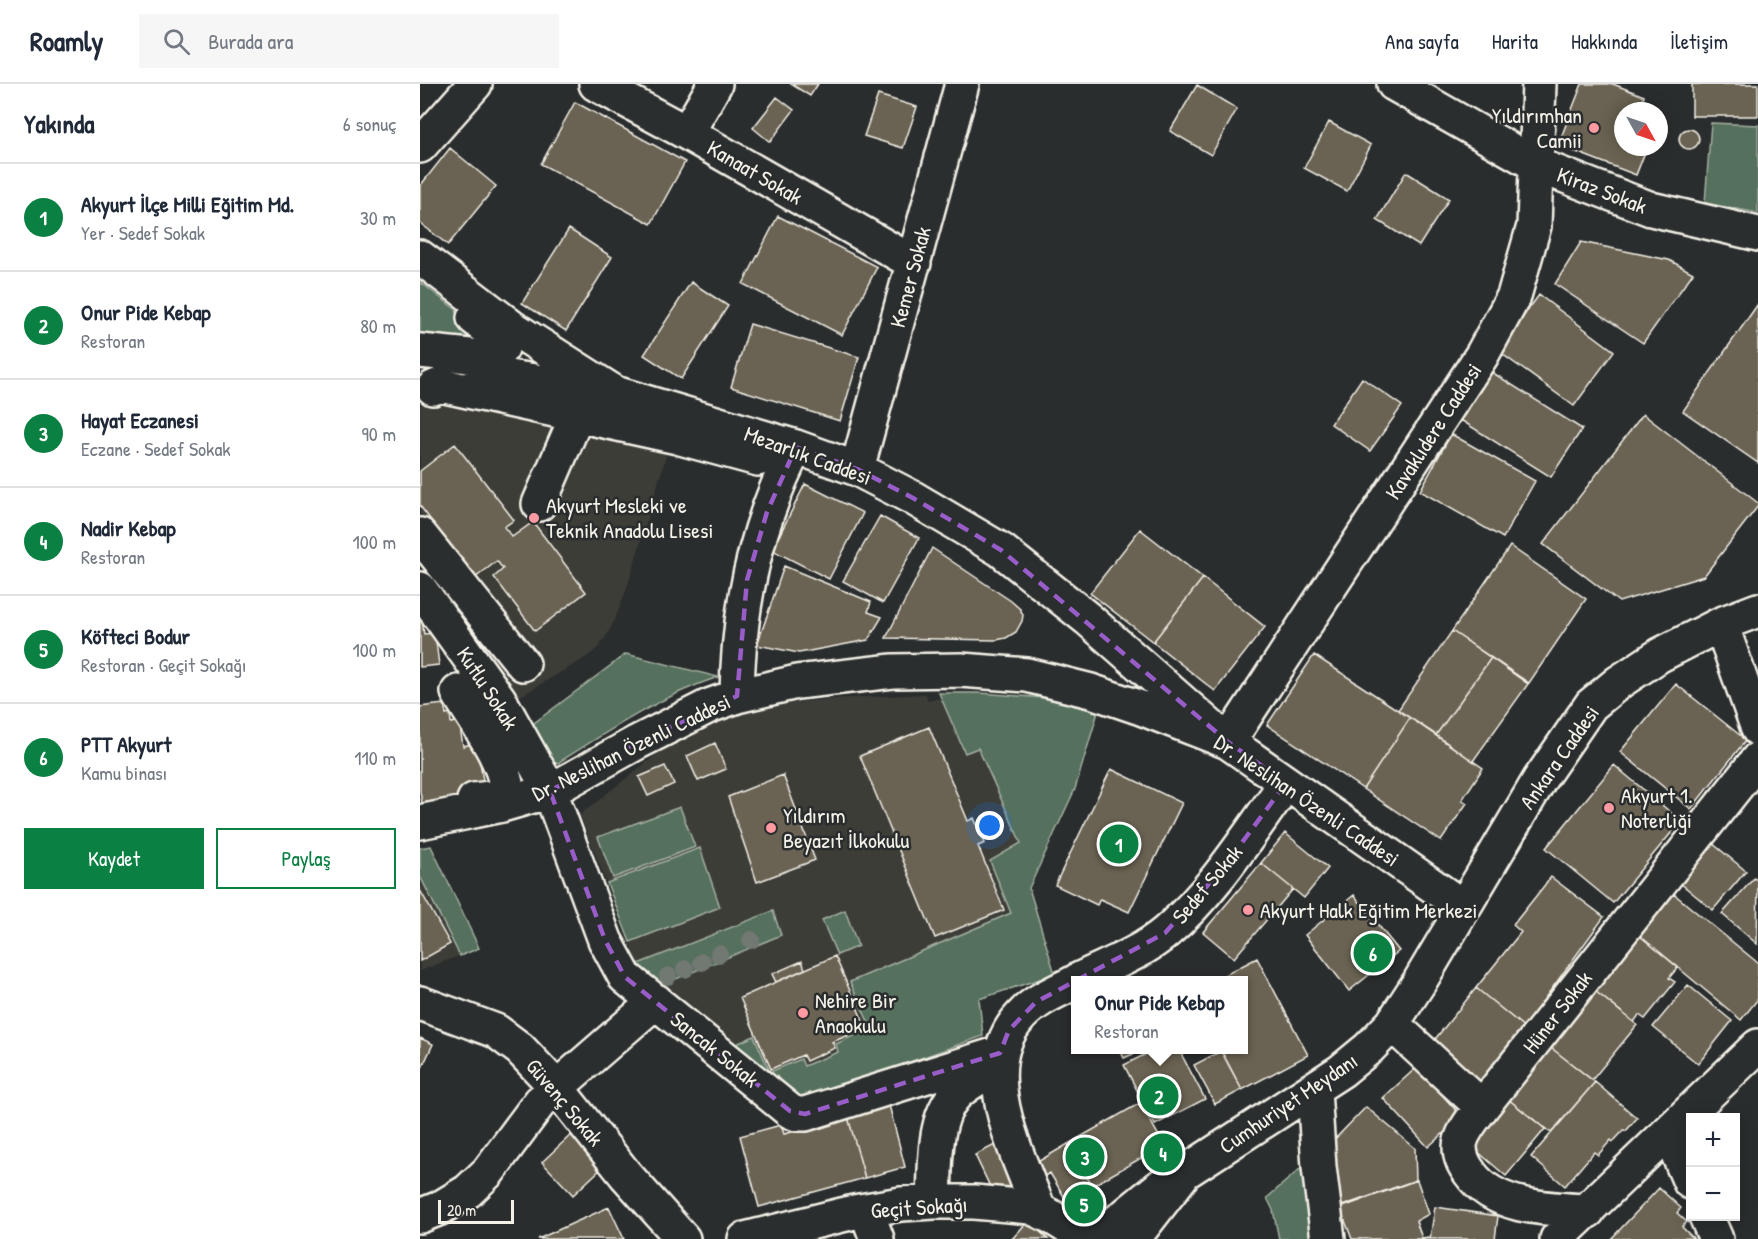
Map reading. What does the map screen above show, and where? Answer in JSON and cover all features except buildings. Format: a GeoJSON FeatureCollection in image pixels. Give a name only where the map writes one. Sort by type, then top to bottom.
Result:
{"type":"FeatureCollection","features":[{"type":"Feature","properties":{"kind":"street"},"geometry":{"type":"LineString","coordinates":[[420,146],[476,84]]}},
{"type":"Feature","properties":{"kind":"street","name":"Kanaat Sokak"},"geometry":{"type":"LineString","coordinates":[[596,84],[687,133],[914,263]]}},
{"type":"Feature","properties":{"kind":"street"},"geometry":{"type":"LineString","coordinates":[[687,133],[715,84]]}},
{"type":"Feature","properties":{"kind":"street","name":"Kemer Sokak"},"geometry":{"type":"LineString","coordinates":[[857,469],[963,84]]}},
{"type":"Feature","properties":{"kind":"street","name":"Kiraz Sokak"},"geometry":{"type":"LineString","coordinates":[[1394,84],[1537,165],[1651,210],[1758,234]]}},
{"type":"Feature","properties":{"kind":"street","name":"Kavaklıdere Caddesi"},"geometry":{"type":"LineString","coordinates":[[1228,742],[1482,355],[1514,296],[1534,226],[1539,84]]}},
{"type":"Feature","properties":{"kind":"street","name":"Mezarlık Caddesi"},"geometry":{"type":"LineString","coordinates":[[420,257],[513,328],[615,393],[791,457],[857,469],[913,498],[1001,550],[1088,619],[1228,742]]}},
{"type":"Feature","properties":{"kind":"street"},"geometry":{"type":"LineString","coordinates":[[420,277],[499,337],[503,343],[502,348],[494,356],[485,359],[420,351]]}},
{"type":"Feature","properties":{"kind":"street"},"geometry":{"type":"LineString","coordinates":[[426,376],[615,393]]}},
{"type":"Feature","properties":{"kind":"street"},"geometry":{"type":"LineString","coordinates":[[426,376],[440,385],[665,434],[791,457],[767,512],[747,580],[737,657],[737,696]]}},
{"type":"Feature","properties":{"kind":"street"},"geometry":{"type":"LineString","coordinates":[[539,504],[573,425]]}},
{"type":"Feature","properties":{"kind":"street"},"geometry":{"type":"LineString","coordinates":[[420,535],[523,664]]}},
{"type":"Feature","properties":{"kind":"street","name":"Kutlu Sokak"},"geometry":{"type":"LineString","coordinates":[[420,589],[499,699],[554,801]]}},
{"type":"Feature","properties":{"kind":"street","name":"Ankara Caddesi"},"geometry":{"type":"LineString","coordinates":[[1721,624],[1758,595]]}},
{"type":"Feature","properties":{"kind":"street","name":"Ankara Caddesi"},"geometry":{"type":"LineString","coordinates":[[1463,907],[1540,779],[1591,705],[1619,682],[1660,655],[1721,624],[1758,610]]}},
{"type":"Feature","properties":{"kind":"street"},"geometry":{"type":"LineString","coordinates":[[1721,624],[1758,729]]}},
{"type":"Feature","properties":{"kind":"street","name":"Dr. Neslihan Özenli Caddesi"},"geometry":{"type":"LineString","coordinates":[[420,822],[502,806],[554,801],[636,743],[709,706],[737,696],[797,682],[893,672],[961,670],[1028,675],[1091,691],[1228,742],[1463,907]]}},
{"type":"Feature","properties":{"kind":"street"},"geometry":{"type":"LineString","coordinates":[[420,808],[499,797],[507,789],[502,770],[490,746],[458,692]]}},
{"type":"Feature","properties":{"kind":"street","name":"Hüner Sokak"},"geometry":{"type":"LineString","coordinates":[[1588,1211],[1547,1209],[1512,1202],[1488,1191],[1472,1176],[1462,1161],[1460,1145],[1471,1121],[1758,759]]}},
{"type":"Feature","properties":{"kind":"street","name":"Sedef Sokak"},"geometry":{"type":"LineString","coordinates":[[1087,976],[1133,954],[1165,933],[1193,906],[1286,783]]}},
{"type":"Feature","properties":{"kind":"street"},"geometry":{"type":"LineString","coordinates":[[420,836],[554,801]]}},
{"type":"Feature","properties":{"kind":"street","name":"Sancak Sokak"},"geometry":{"type":"LineString","coordinates":[[554,801],[606,940],[625,977],[797,1114],[805,1114],[999,1060]]}},
{"type":"Feature","properties":{"kind":"street","name":"Cumhuriyet Meydanı"},"geometry":{"type":"LineString","coordinates":[[1096,1239],[1161,1186],[1314,1090],[1369,1048],[1392,1024],[1463,907]]}},
{"type":"Feature","properties":{"kind":"street","name":"Sedef Sokak"},"geometry":{"type":"LineString","coordinates":[[999,1060],[1009,1030],[1021,1015],[1036,1002],[1071,984]]}},
{"type":"Feature","properties":{"kind":"street"},"geometry":{"type":"LineString","coordinates":[[420,1215],[440,1208],[468,1191],[488,1172],[540,1102],[656,1001]]}},
{"type":"Feature","properties":{"kind":"street","name":"Güvenç Sokak"},"geometry":{"type":"LineString","coordinates":[[420,1003],[496,1031],[520,1049],[556,1087],[625,1174],[683,1239]]}},
{"type":"Feature","properties":{"kind":"street"},"geometry":{"type":"LineString","coordinates":[[1392,1024],[1482,1107]]}},
{"type":"Feature","properties":{"kind":"street"},"geometry":{"type":"LineString","coordinates":[[1557,1239],[1758,1046]]}},
{"type":"Feature","properties":{"kind":"street"},"geometry":{"type":"LineString","coordinates":[[934,1202],[938,1135],[942,1116],[949,1103],[962,1089],[999,1060]]}},
{"type":"Feature","properties":{"kind":"street"},"geometry":{"type":"LineString","coordinates":[[999,1060],[998,1080],[1011,1136],[1040,1210]]}},
{"type":"Feature","properties":{"kind":"street"},"geometry":{"type":"LineString","coordinates":[[1314,1090],[1318,1159],[1328,1239]]}},
{"type":"Feature","properties":{"kind":"street"},"geometry":{"type":"LineString","coordinates":[[1668,1133],[1686,1173]]}},
{"type":"Feature","properties":{"kind":"street","name":"Cumhuriyet Meydanı"},"geometry":{"type":"LineString","coordinates":[[1133,1239],[1185,1172]]}},
{"type":"Feature","properties":{"kind":"street","name":"Geçit Sokağı"},"geometry":{"type":"LineString","coordinates":[[745,1239],[872,1225],[901,1204],[934,1202],[1031,1207],[1040,1210],[1087,1239]]}},
{"type":"Feature","properties":{"kind":"street"},"geometry":{"type":"LineString","coordinates":[[1708,1221],[1716,1239]]}},
{"type":"Feature","properties":{"kind":"highlighted area"},"geometry":{"type":"Polygon","coordinates":[[[796,447],[857,469],[913,498],[1001,550],[1228,742],[1286,783],[1224,867],[1165,933],[1036,1002],[1009,1030],[1000,1053],[805,1114],[790,1111],[625,977],[605,940],[550,791],[636,743],[737,696],[747,580],[767,512],[796,447]]]}},
{"type":"Feature","properties":{"kind":"shaded area","name":"Akyurt Mesleki ve Teknik Anadolu Lisesi"},"geometry":{"type":"Polygon","coordinates":[[[439,387],[671,439],[627,588],[607,635],[598,648],[585,658],[517,698],[420,564],[420,406],[439,387]]]}},
{"type":"Feature","properties":{"kind":"shaded area"},"geometry":{"type":"Polygon","coordinates":[[[939,693],[980,693],[1046,698],[1098,712],[1075,789],[1029,888],[1055,974],[979,999],[983,1036],[797,1102],[642,974],[580,815],[657,754],[707,726],[729,717],[788,703],[926,694],[928,701],[940,698],[939,693]]]}},
{"type":"Feature","properties":{"kind":"shaded area"},"geometry":{"type":"Polygon","coordinates":[[[431,846],[479,948],[420,971],[420,848],[431,846]]]}},
{"type":"Feature","properties":{"kind":"green space"},"geometry":{"type":"Polygon","coordinates":[[[1711,123],[1758,125],[1758,213],[1705,203],[1711,123]]]}},
{"type":"Feature","properties":{"kind":"green space"},"geometry":{"type":"Polygon","coordinates":[[[420,282],[498,342],[420,349],[420,282]]]}},
{"type":"Feature","properties":{"kind":"green space"},"geometry":{"type":"Polygon","coordinates":[[[626,654],[718,677],[654,705],[553,766],[530,726],[626,654]]]}},
{"type":"Feature","properties":{"kind":"green space"},"geometry":{"type":"Polygon","coordinates":[[[939,693],[980,693],[1046,698],[1098,712],[1075,789],[1029,888],[1055,974],[979,999],[983,1036],[797,1102],[730,1047],[754,1036],[770,1072],[801,1059],[804,1066],[838,1052],[836,1044],[871,1028],[850,982],[1011,913],[990,861],[1021,843],[978,748],[965,753],[939,693]]]}},
{"type":"Feature","properties":{"kind":"green space"},"geometry":{"type":"Polygon","coordinates":[[[680,807],[695,847],[613,878],[598,837],[680,807]]]}},
{"type":"Feature","properties":{"kind":"green space"},"geometry":{"type":"Polygon","coordinates":[[[431,846],[479,948],[460,956],[420,876],[420,848],[431,846]]]}},
{"type":"Feature","properties":{"kind":"green space"},"geometry":{"type":"Polygon","coordinates":[[[700,848],[720,907],[630,942],[607,883],[700,848]]]}},
{"type":"Feature","properties":{"kind":"green space"},"geometry":{"type":"Polygon","coordinates":[[[845,910],[858,946],[837,955],[822,920],[845,910]]]}},
{"type":"Feature","properties":{"kind":"green space"},"geometry":{"type":"Polygon","coordinates":[[[773,911],[781,935],[657,987],[642,974],[638,964],[773,911]]]}},
{"type":"Feature","properties":{"kind":"green space"},"geometry":{"type":"Polygon","coordinates":[[[1301,1168],[1307,1184],[1312,1239],[1279,1239],[1273,1210],[1267,1198],[1301,1168]]]}},
{"type":"Feature","properties":{"kind":"place","name":"Yıldırımhan Camii"},"geometry":{"type":"Point","coordinates":[1594,128]}},
{"type":"Feature","properties":{"kind":"place","name":"Akyurt Mesleki ve Teknik Anadolu Lisesi"},"geometry":{"type":"Point","coordinates":[534,518]}},
{"type":"Feature","properties":{"kind":"place","name":"Akyurt 1. Noterliği"},"geometry":{"type":"Point","coordinates":[1609,808]}},
{"type":"Feature","properties":{"kind":"place","name":"Yıldırım Beyazıt İlkokulu"},"geometry":{"type":"Point","coordinates":[771,828]}},
{"type":"Feature","properties":{"kind":"place","name":"Akyurt İlçe Milli Eğitim Md."},"geometry":{"type":"Point","coordinates":[1119,844]}},
{"type":"Feature","properties":{"kind":"place","name":"Akyurt Halk Eğitim Merkezi"},"geometry":{"type":"Point","coordinates":[1248,910]}},
{"type":"Feature","properties":{"kind":"place","name":"PTT Akyurt"},"geometry":{"type":"Point","coordinates":[1373,953]}},
{"type":"Feature","properties":{"kind":"place","name":"Nehire Bir Anaokulu"},"geometry":{"type":"Point","coordinates":[803,1013]}},
{"type":"Feature","properties":{"kind":"place","name":"Onur Pide Kebap"},"geometry":{"type":"Point","coordinates":[1159,1096]}},
{"type":"Feature","properties":{"kind":"place","name":"Nadir Kebap"},"geometry":{"type":"Point","coordinates":[1163,1153]}},
{"type":"Feature","properties":{"kind":"place","name":"Hayat Eczanesi"},"geometry":{"type":"Point","coordinates":[1085,1157]}},
{"type":"Feature","properties":{"kind":"place","name":"Köfteci Bodur"},"geometry":{"type":"Point","coordinates":[1084,1204]}}]}
